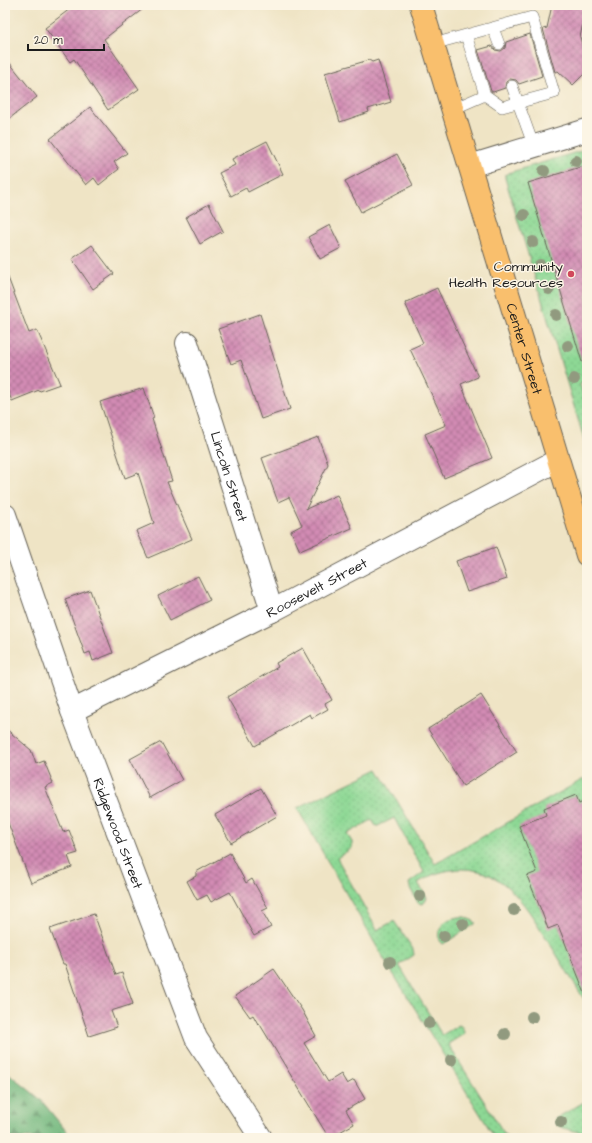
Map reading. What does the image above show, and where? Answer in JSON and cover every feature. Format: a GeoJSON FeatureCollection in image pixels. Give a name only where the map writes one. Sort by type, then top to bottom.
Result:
{"type":"FeatureCollection","features":[{"type":"Feature","properties":{"kind":"main road","name":"Center Street"},"geometry":{"type":"LineString","coordinates":[[421,5],[587,555]]}},
{"type":"Feature","properties":{"kind":"street"},"geometry":{"type":"LineString","coordinates":[[470,166],[587,130]]}},
{"type":"Feature","properties":{"kind":"street","name":"Lincoln Street"},"geometry":{"type":"LineString","coordinates":[[187,343],[272,611]]}},
{"type":"Feature","properties":{"kind":"street","name":"Roosevelt Street"},"geometry":{"type":"LineString","coordinates":[[72,712],[272,611],[558,460]]}},
{"type":"Feature","properties":{"kind":"street","name":"Ridgewood Street"},"geometry":{"type":"LineString","coordinates":[[5,515],[72,712],[196,1038],[261,1138]]}},
{"type":"Feature","properties":{"kind":"lane"},"geometry":{"type":"LineString","coordinates":[[433,44],[466,35],[493,28],[532,17],[554,93],[502,107],[486,96],[466,35]]}},
{"type":"Feature","properties":{"kind":"lane"},"geometry":{"type":"LineString","coordinates":[[493,28],[498,44]]}},
{"type":"Feature","properties":{"kind":"lane"},"geometry":{"type":"LineString","coordinates":[[512,86],[534,147]]}},
{"type":"Feature","properties":{"kind":"lane"},"geometry":{"type":"LineString","coordinates":[[453,109],[486,96]]}},
{"type":"Feature","properties":{"kind":"green space"},"geometry":{"type":"Polygon","coordinates":[[[587,149],[587,381],[580,384],[587,407],[587,449],[505,175],[587,149]]]}},
{"type":"Feature","properties":{"kind":"green space"},"geometry":{"type":"Polygon","coordinates":[[[378,769],[435,864],[587,777],[587,1004],[534,918],[514,894],[491,876],[477,871],[461,869],[443,871],[418,883],[427,898],[423,904],[418,903],[409,883],[424,872],[394,818],[378,826],[376,826],[372,820],[347,834],[352,842],[352,848],[337,858],[377,930],[394,921],[413,949],[414,955],[399,965],[442,1035],[459,1025],[462,1027],[464,1034],[448,1044],[507,1138],[495,1138],[381,954],[297,808],[378,769]]]}},
{"type":"Feature","properties":{"kind":"green space"},"geometry":{"type":"Polygon","coordinates":[[[466,917],[475,922],[475,924],[443,944],[439,938],[439,931],[445,922],[452,918],[466,917]]]}},
{"type":"Feature","properties":{"kind":"green space"},"geometry":{"type":"Polygon","coordinates":[[[5,1069],[40,1099],[72,1138],[5,1138],[5,1069]]]}},
{"type":"Feature","properties":{"kind":"green space"},"geometry":{"type":"Polygon","coordinates":[[[584,1102],[587,1103],[587,1134],[557,1125],[555,1119],[584,1102]]]}},
{"type":"Feature","properties":{"kind":"building"},"geometry":{"type":"Polygon","coordinates":[[[75,5],[148,5],[104,39],[139,89],[108,110],[74,59],[70,62],[45,28],[75,5]]]}},
{"type":"Feature","properties":{"kind":"building"},"geometry":{"type":"Polygon","coordinates":[[[552,5],[587,5],[580,37],[583,48],[587,52],[587,71],[573,85],[558,71],[555,72],[543,29],[547,28],[552,5]]]}},
{"type":"Feature","properties":{"kind":"building"},"geometry":{"type":"Polygon","coordinates":[[[530,34],[542,76],[519,84],[516,80],[510,79],[506,82],[505,88],[493,92],[491,91],[478,50],[492,46],[495,50],[501,51],[505,48],[506,42],[530,34]]]}},
{"type":"Feature","properties":{"kind":"building"},"geometry":{"type":"Polygon","coordinates":[[[5,57],[37,97],[5,122],[5,57]]]}},
{"type":"Feature","properties":{"kind":"building"},"geometry":{"type":"Polygon","coordinates":[[[369,60],[372,62],[378,60],[391,102],[368,109],[369,112],[340,122],[325,73],[369,60]]]}},
{"type":"Feature","properties":{"kind":"building"},"geometry":{"type":"Polygon","coordinates":[[[90,107],[127,153],[114,162],[119,169],[99,185],[94,178],[86,185],[50,139],[90,107]]]}},
{"type":"Feature","properties":{"kind":"building"},"geometry":{"type":"Polygon","coordinates":[[[267,141],[283,174],[248,192],[246,188],[231,196],[219,173],[235,165],[232,159],[267,141]]]}},
{"type":"Feature","properties":{"kind":"building"},"geometry":{"type":"Polygon","coordinates":[[[397,154],[413,185],[361,212],[345,181],[397,154]]]}},
{"type":"Feature","properties":{"kind":"building","name":"Community Health Resources"},"geometry":{"type":"Polygon","coordinates":[[[587,165],[587,362],[582,362],[528,183],[587,165]]]}},
{"type":"Feature","properties":{"kind":"building"},"geometry":{"type":"Polygon","coordinates":[[[209,204],[223,231],[200,244],[186,217],[209,204]]]}},
{"type":"Feature","properties":{"kind":"building"},"geometry":{"type":"Polygon","coordinates":[[[330,225],[341,248],[320,259],[308,237],[330,225]]]}},
{"type":"Feature","properties":{"kind":"building"},"geometry":{"type":"Polygon","coordinates":[[[92,245],[114,274],[93,289],[72,259],[92,245]]]}},
{"type":"Feature","properties":{"kind":"building"},"geometry":{"type":"Polygon","coordinates":[[[5,275],[7,275],[29,333],[37,330],[60,384],[40,391],[39,390],[12,401],[5,384],[5,275]]]}},
{"type":"Feature","properties":{"kind":"building"},"geometry":{"type":"Polygon","coordinates":[[[437,288],[478,377],[461,384],[492,458],[444,478],[425,434],[446,425],[410,349],[423,343],[405,303],[437,288]]]}},
{"type":"Feature","properties":{"kind":"building"},"geometry":{"type":"Polygon","coordinates":[[[260,314],[290,409],[261,419],[241,360],[231,364],[218,329],[260,314]]]}},
{"type":"Feature","properties":{"kind":"building"},"geometry":{"type":"Polygon","coordinates":[[[144,388],[154,418],[152,419],[172,481],[167,482],[192,539],[148,558],[136,531],[154,523],[138,473],[125,478],[100,402],[144,388]]]}},
{"type":"Feature","properties":{"kind":"building"},"geometry":{"type":"Polygon","coordinates":[[[318,437],[328,464],[306,509],[337,495],[352,528],[300,551],[291,531],[302,525],[289,497],[278,502],[262,458],[318,437]]]}},
{"type":"Feature","properties":{"kind":"building"},"geometry":{"type":"Polygon","coordinates":[[[496,547],[507,579],[467,592],[456,561],[496,547]]]}},
{"type":"Feature","properties":{"kind":"building"},"geometry":{"type":"Polygon","coordinates":[[[198,576],[210,600],[170,620],[158,596],[198,576]]]}},
{"type":"Feature","properties":{"kind":"building"},"geometry":{"type":"Polygon","coordinates":[[[90,590],[113,653],[93,661],[90,652],[85,654],[65,599],[90,590]]]}},
{"type":"Feature","properties":{"kind":"building"},"geometry":{"type":"Polygon","coordinates":[[[303,648],[332,700],[325,704],[328,709],[312,718],[310,714],[255,746],[227,697],[278,667],[276,663],[303,648]]]}},
{"type":"Feature","properties":{"kind":"building"},"geometry":{"type":"Polygon","coordinates":[[[481,695],[517,752],[463,786],[428,729],[481,695]]]}},
{"type":"Feature","properties":{"kind":"building"},"geometry":{"type":"Polygon","coordinates":[[[5,728],[31,750],[36,764],[44,761],[53,783],[45,787],[63,832],[69,830],[78,853],[68,856],[72,867],[31,883],[5,815],[5,728]]]}},
{"type":"Feature","properties":{"kind":"building"},"geometry":{"type":"Polygon","coordinates":[[[161,742],[182,780],[150,798],[130,759],[161,742]]]}},
{"type":"Feature","properties":{"kind":"building"},"geometry":{"type":"Polygon","coordinates":[[[261,788],[277,816],[231,843],[215,815],[261,788]]]}},
{"type":"Feature","properties":{"kind":"building"},"geometry":{"type":"Polygon","coordinates":[[[576,795],[579,803],[587,799],[587,996],[558,925],[548,929],[527,876],[537,872],[519,826],[546,815],[544,808],[576,795]]]}},
{"type":"Feature","properties":{"kind":"building"},"geometry":{"type":"Polygon","coordinates":[[[230,853],[246,883],[252,879],[268,908],[262,911],[271,927],[254,936],[230,892],[211,902],[207,895],[197,900],[187,881],[196,876],[196,872],[230,853]]]}},
{"type":"Feature","properties":{"kind":"building"},"geometry":{"type":"Polygon","coordinates":[[[94,914],[116,975],[122,973],[133,1004],[111,1011],[117,1027],[89,1036],[65,964],[63,964],[50,929],[94,914]]]}},
{"type":"Feature","properties":{"kind":"building"},"geometry":{"type":"Polygon","coordinates":[[[274,969],[302,1010],[316,1036],[304,1043],[328,1082],[341,1074],[347,1084],[354,1080],[365,1099],[346,1110],[354,1124],[329,1138],[259,1023],[258,1024],[253,1015],[250,1017],[235,996],[274,969]]]}},
{"type":"Feature","properties":{"kind":"place","name":"Community Health Resources"},"geometry":{"type":"Point","coordinates":[571,274]}}]}
